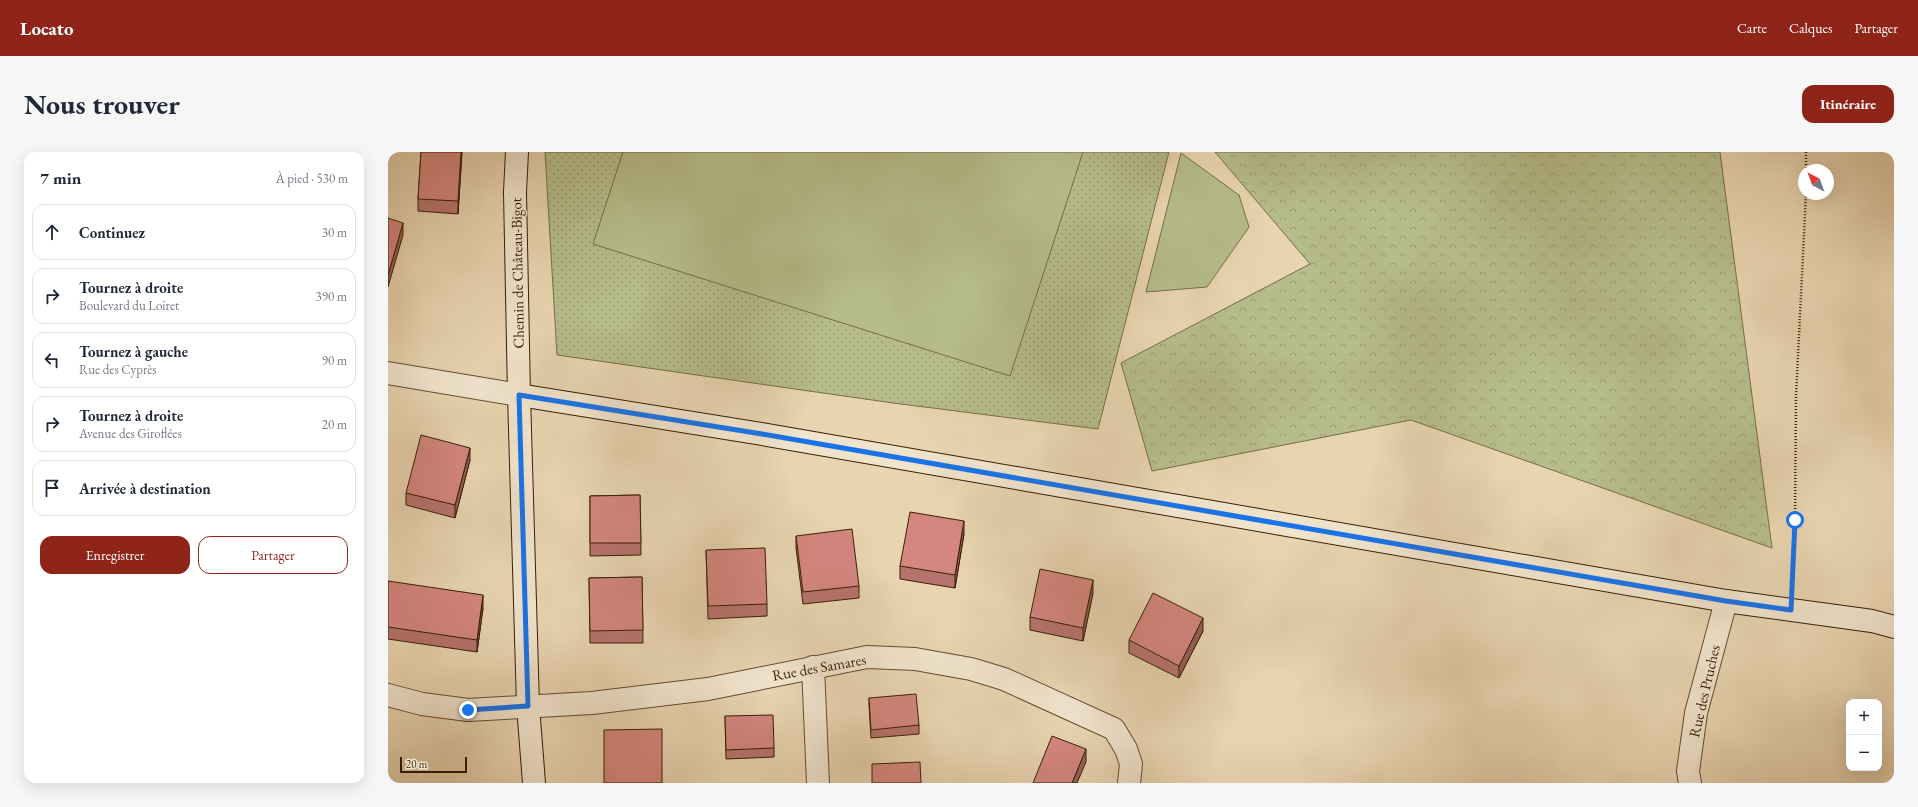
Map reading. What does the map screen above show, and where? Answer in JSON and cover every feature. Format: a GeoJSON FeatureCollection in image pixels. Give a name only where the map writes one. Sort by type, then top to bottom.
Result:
{"type":"FeatureCollection","features":[{"type":"Feature","properties":{"kind":"street","name":"Chemin de Château-Bigot"},"geometry":{"type":"LineString","coordinates":[[517,152],[515,192],[519,395],[528,706],[534,783]]}},
{"type":"Feature","properties":{"kind":"street"},"geometry":{"type":"LineString","coordinates":[[388,373],[770,436],[1726,601],[1872,621],[1894,626]]}},
{"type":"Feature","properties":{"kind":"street","name":"Rue des Pruches"},"geometry":{"type":"LineString","coordinates":[[1690,783],[1688,771],[1696,713],[1726,601]]}},
{"type":"Feature","properties":{"kind":"street","name":"Rue des Samares"},"geometry":{"type":"LineString","coordinates":[[388,695],[422,704],[468,710],[592,703],[708,689],[867,657],[915,659],[971,669],[1004,679],[1114,729],[1126,749],[1131,764],[1129,783]]}},
{"type":"Feature","properties":{"kind":"street"},"geometry":{"type":"LineString","coordinates":[[813,667],[818,783]]}},
{"type":"Feature","properties":{"kind":"path"},"geometry":{"type":"LineString","coordinates":[[1806,152],[1806,164]]}},
{"type":"Feature","properties":{"kind":"path"},"geometry":{"type":"LineString","coordinates":[[1791,610],[1795,520],[1796,396],[1806,200]]}},
{"type":"Feature","properties":{"kind":"green space"},"geometry":{"type":"Polygon","coordinates":[[[545,152],[1169,152],[1098,429],[893,403],[557,355],[545,152]]]}},
{"type":"Feature","properties":{"kind":"green space"},"geometry":{"type":"Polygon","coordinates":[[[623,152],[1083,152],[1010,376],[593,244],[623,152]]]}},
{"type":"Feature","properties":{"kind":"green space"},"geometry":{"type":"Polygon","coordinates":[[[1215,152],[1720,152],[1772,548],[1411,420],[1152,471],[1121,363],[1310,264],[1215,152]]]}},
{"type":"Feature","properties":{"kind":"green space"},"geometry":{"type":"Polygon","coordinates":[[[1181,153],[1239,195],[1249,227],[1207,287],[1146,292],[1181,153]]]}},
{"type":"Feature","properties":{"kind":"building"},"geometry":{"type":"Polygon","coordinates":[[[421,152],[461,152],[458,201],[418,199],[421,152]]]}},
{"type":"Feature","properties":{"kind":"building"},"geometry":{"type":"Polygon","coordinates":[[[388,218],[403,223],[388,275],[388,218]]]}},
{"type":"Feature","properties":{"kind":"building"},"geometry":{"type":"Polygon","coordinates":[[[421,435],[470,448],[455,505],[406,493],[421,435]]]}},
{"type":"Feature","properties":{"kind":"building"},"geometry":{"type":"Polygon","coordinates":[[[640,495],[641,543],[590,543],[590,496],[640,495]]]}},
{"type":"Feature","properties":{"kind":"building"},"geometry":{"type":"Polygon","coordinates":[[[910,512],[964,521],[955,575],[900,566],[910,512]]]}},
{"type":"Feature","properties":{"kind":"building"},"geometry":{"type":"Polygon","coordinates":[[[852,529],[859,586],[803,592],[796,536],[852,529]]]}},
{"type":"Feature","properties":{"kind":"building"},"geometry":{"type":"Polygon","coordinates":[[[765,548],[767,604],[708,606],[706,550],[765,548]]]}},
{"type":"Feature","properties":{"kind":"building"},"geometry":{"type":"Polygon","coordinates":[[[1040,569],[1093,580],[1083,628],[1030,617],[1040,569]]]}},
{"type":"Feature","properties":{"kind":"building"},"geometry":{"type":"Polygon","coordinates":[[[642,577],[643,630],[590,631],[589,578],[642,577]]]}},
{"type":"Feature","properties":{"kind":"building"},"geometry":{"type":"Polygon","coordinates":[[[388,581],[483,595],[477,640],[388,627],[388,581]]]}},
{"type":"Feature","properties":{"kind":"building"},"geometry":{"type":"Polygon","coordinates":[[[1153,593],[1203,618],[1179,666],[1129,640],[1153,593]]]}},
{"type":"Feature","properties":{"kind":"building"},"geometry":{"type":"Polygon","coordinates":[[[916,694],[919,725],[871,730],[869,698],[916,694]]]}},
{"type":"Feature","properties":{"kind":"building"},"geometry":{"type":"Polygon","coordinates":[[[773,715],[774,748],[726,750],[725,716],[773,715]]]}},
{"type":"Feature","properties":{"kind":"building"},"geometry":{"type":"Polygon","coordinates":[[[662,729],[662,783],[604,783],[604,730],[662,729]]]}},
{"type":"Feature","properties":{"kind":"building"},"geometry":{"type":"Polygon","coordinates":[[[1052,736],[1086,749],[1072,783],[1033,783],[1052,736]]]}},
{"type":"Feature","properties":{"kind":"building"},"geometry":{"type":"Polygon","coordinates":[[[920,762],[921,783],[872,783],[872,764],[920,762]]]}},
{"type":"Feature","properties":{"kind":"route"},"geometry":{"type":"LineString","coordinates":[[468,710],[528,706],[519,395],[762,434],[1726,601],[1791,610],[1795,520]]}}]}
